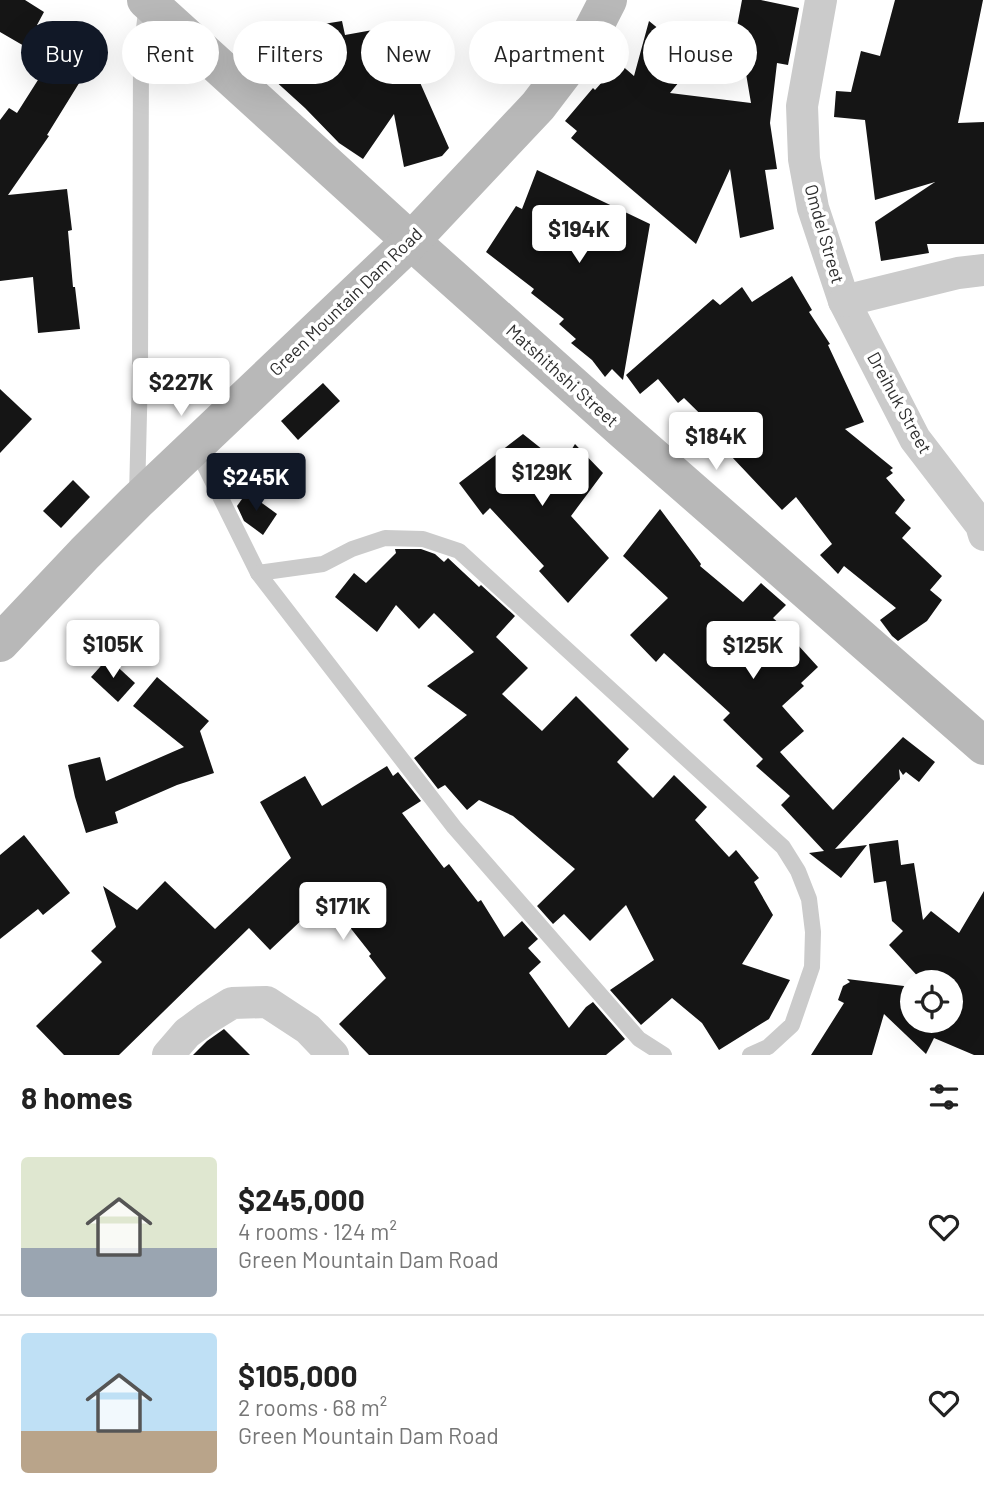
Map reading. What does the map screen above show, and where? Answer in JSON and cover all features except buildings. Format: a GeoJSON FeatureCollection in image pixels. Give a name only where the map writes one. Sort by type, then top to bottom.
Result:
{"type":"FeatureCollection","features":[{"type":"Feature","properties":{"kind":"main road","name":"Green Mountain Dam Road"},"geometry":{"type":"LineString","coordinates":[[0,643],[136,502],[411,241],[538,106],[586,43],[608,0]]}},
{"type":"Feature","properties":{"kind":"main road","name":"Matshithshi Street"},"geometry":{"type":"LineString","coordinates":[[147,1],[625,432],[984,746]]}},
{"type":"Feature","properties":{"kind":"street","name":"Omdel Street"},"geometry":{"type":"LineString","coordinates":[[821,0],[802,106],[804,159],[813,208],[844,301]]}},
{"type":"Feature","properties":{"kind":"street"},"geometry":{"type":"LineString","coordinates":[[844,301],[958,273],[984,270]]}},
{"type":"Feature","properties":{"kind":"street","name":"Dreihuk Street"},"geometry":{"type":"LineString","coordinates":[[844,301],[915,439],[981,524],[984,535]]}},
{"type":"Feature","properties":{"kind":"street"},"geometry":{"type":"LineString","coordinates":[[168,1055],[187,1033],[232,1003],[267,1002],[308,1029],[333,1055]]}},
{"type":"Feature","properties":{"kind":"lane"},"geometry":{"type":"LineString","coordinates":[[136,502],[140,372],[141,53],[147,1]]}},
{"type":"Feature","properties":{"kind":"lane"},"geometry":{"type":"LineString","coordinates":[[195,446],[258,573],[454,827],[639,1039],[664,1055]]}},
{"type":"Feature","properties":{"kind":"lane"},"geometry":{"type":"LineString","coordinates":[[258,573],[323,564],[352,549],[385,538],[423,539],[459,551],[783,847],[798,871],[809,899],[813,932],[812,967],[792,1025],[768,1047],[750,1055]]}}]}
